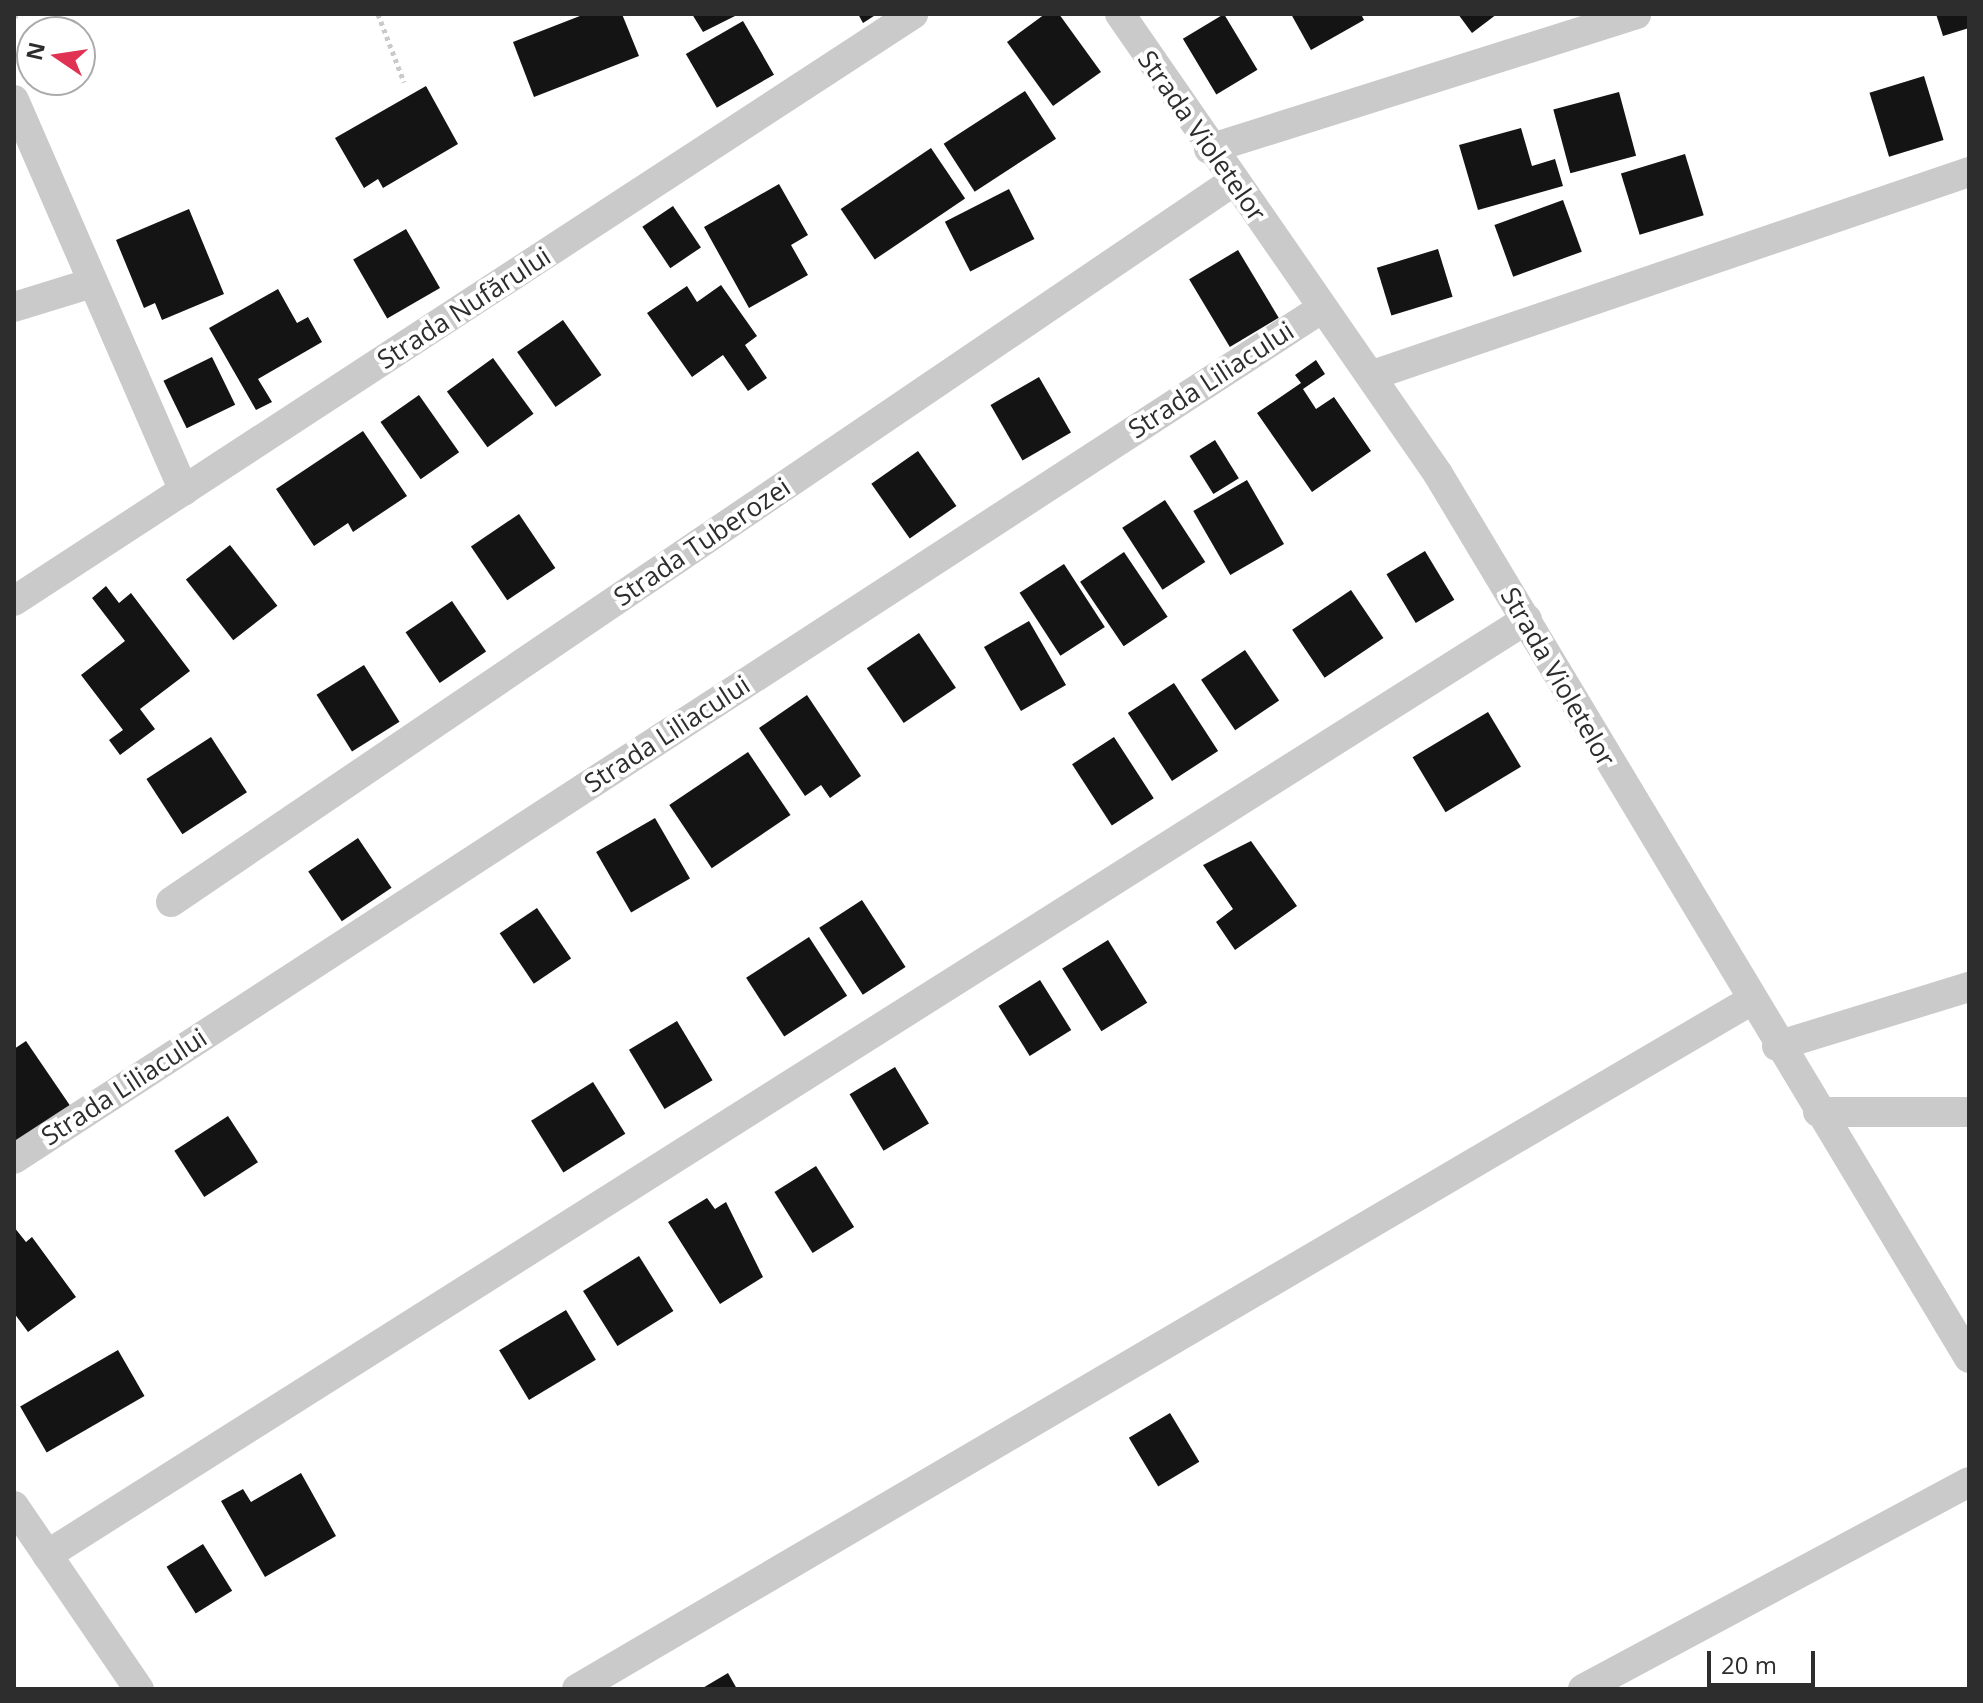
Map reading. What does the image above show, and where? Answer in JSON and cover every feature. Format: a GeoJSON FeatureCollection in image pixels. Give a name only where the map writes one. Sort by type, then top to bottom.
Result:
{"type":"FeatureCollection","features":[{"type":"Feature","properties":{"kind":"street","name":"Strada Nufărului"},"geometry":{"type":"LineString","coordinates":[[14,601],[913,14]]}},
{"type":"Feature","properties":{"kind":"street","name":"Strada Violetelor"},"geometry":{"type":"LineString","coordinates":[[1120,14],[1209,149],[1321,309],[1373,375],[1527,619],[1750,1001],[1969,1358]]}},
{"type":"Feature","properties":{"kind":"street"},"geometry":{"type":"LineString","coordinates":[[1209,149],[1636,14]]}},
{"type":"Feature","properties":{"kind":"street"},"geometry":{"type":"LineString","coordinates":[[14,100],[184,491]]}},
{"type":"Feature","properties":{"kind":"street"},"geometry":{"type":"LineString","coordinates":[[1373,375],[1969,172]]}},
{"type":"Feature","properties":{"kind":"street","name":"Strada Tuberozei"},"geometry":{"type":"LineString","coordinates":[[171,902],[1234,181]]}},
{"type":"Feature","properties":{"kind":"street"},"geometry":{"type":"LineString","coordinates":[[14,307],[92,283]]}},
{"type":"Feature","properties":{"kind":"street","name":"Strada Liliacului"},"geometry":{"type":"LineString","coordinates":[[14,1159],[1321,309]]}},
{"type":"Feature","properties":{"kind":"street"},"geometry":{"type":"LineString","coordinates":[[47,1555],[1527,619]]}},
{"type":"Feature","properties":{"kind":"street"},"geometry":{"type":"LineString","coordinates":[[1777,1046],[1969,987]]}},
{"type":"Feature","properties":{"kind":"street"},"geometry":{"type":"LineString","coordinates":[[577,1689],[1750,1001]]}},
{"type":"Feature","properties":{"kind":"street"},"geometry":{"type":"LineString","coordinates":[[1818,1112],[1969,1112]]}},
{"type":"Feature","properties":{"kind":"street"},"geometry":{"type":"LineString","coordinates":[[1583,1689],[1969,1482]]}},
{"type":"Feature","properties":{"kind":"street"},"geometry":{"type":"LineString","coordinates":[[14,1506],[139,1689]]}},
{"type":"Feature","properties":{"kind":"path"},"geometry":{"type":"LineString","coordinates":[[14,16],[22,14]]}},
{"type":"Feature","properties":{"kind":"path"},"geometry":{"type":"LineString","coordinates":[[378,14],[404,82]]}},
{"type":"Feature","properties":{"kind":"building"},"geometry":{"type":"Polygon","coordinates":[[[585,14],[622,14],[639,56],[534,97],[513,42],[585,14]]]}},
{"type":"Feature","properties":{"kind":"building"},"geometry":{"type":"Polygon","coordinates":[[[692,14],[739,14],[703,32],[692,14]]]}},
{"type":"Feature","properties":{"kind":"building"},"geometry":{"type":"Polygon","coordinates":[[[858,14],[877,14],[863,23],[858,14]]]}},
{"type":"Feature","properties":{"kind":"building"},"geometry":{"type":"Polygon","coordinates":[[[1045,14],[1059,14],[1101,72],[1053,106],[1007,42],[1045,14]]]}},
{"type":"Feature","properties":{"kind":"building"},"geometry":{"type":"Polygon","coordinates":[[[1224,14],[1257,70],[1216,94],[1183,39],[1224,14]]]}},
{"type":"Feature","properties":{"kind":"building"},"geometry":{"type":"Polygon","coordinates":[[[1291,14],[1361,14],[1364,20],[1311,50],[1291,14]]]}},
{"type":"Feature","properties":{"kind":"building"},"geometry":{"type":"Polygon","coordinates":[[[1458,14],[1497,14],[1472,33],[1458,14]]]}},
{"type":"Feature","properties":{"kind":"building"},"geometry":{"type":"Polygon","coordinates":[[[1936,14],[1969,14],[1969,28],[1943,36],[1936,14]]]}},
{"type":"Feature","properties":{"kind":"building"},"geometry":{"type":"Polygon","coordinates":[[[743,21],[774,75],[717,108],[686,54],[743,21]]]}},
{"type":"Feature","properties":{"kind":"building"},"geometry":{"type":"Polygon","coordinates":[[[1924,76],[1944,140],[1889,157],[1869,93],[1924,76]]]}},
{"type":"Feature","properties":{"kind":"building"},"geometry":{"type":"Polygon","coordinates":[[[426,86],[458,144],[383,188],[378,179],[364,188],[335,138],[426,86]]]}},
{"type":"Feature","properties":{"kind":"building"},"geometry":{"type":"Polygon","coordinates":[[[1025,91],[1056,139],[975,192],[944,144],[1025,91]]]}},
{"type":"Feature","properties":{"kind":"building"},"geometry":{"type":"Polygon","coordinates":[[[1619,92],[1636,156],[1570,173],[1553,110],[1619,92]]]}},
{"type":"Feature","properties":{"kind":"building"},"geometry":{"type":"Polygon","coordinates":[[[1521,128],[1532,166],[1555,159],[1563,186],[1478,210],[1459,145],[1521,128]]]}},
{"type":"Feature","properties":{"kind":"building"},"geometry":{"type":"Polygon","coordinates":[[[931,148],[965,199],[875,260],[841,209],[931,148]]]}},
{"type":"Feature","properties":{"kind":"building"},"geometry":{"type":"Polygon","coordinates":[[[1685,154],[1704,215],[1640,235],[1621,174],[1685,154]]]}},
{"type":"Feature","properties":{"kind":"building"},"geometry":{"type":"Polygon","coordinates":[[[779,184],[808,235],[791,245],[808,275],[749,308],[704,227],[779,184]]]}},
{"type":"Feature","properties":{"kind":"building"},"geometry":{"type":"Polygon","coordinates":[[[1009,189],[1034,239],[970,272],[945,222],[1009,189]]]}},
{"type":"Feature","properties":{"kind":"building"},"geometry":{"type":"Polygon","coordinates":[[[1563,200],[1582,252],[1513,277],[1494,225],[1563,200]]]}},
{"type":"Feature","properties":{"kind":"building"},"geometry":{"type":"Polygon","coordinates":[[[673,206],[701,247],[670,268],[642,227],[673,206]]]}},
{"type":"Feature","properties":{"kind":"building"},"geometry":{"type":"Polygon","coordinates":[[[189,209],[224,294],[162,320],[155,303],[144,308],[116,240],[189,209]]]}},
{"type":"Feature","properties":{"kind":"building"},"geometry":{"type":"Polygon","coordinates":[[[406,229],[440,288],[387,318],[353,260],[406,229]]]}},
{"type":"Feature","properties":{"kind":"building"},"geometry":{"type":"Polygon","coordinates":[[[1438,249],[1453,297],[1391,316],[1377,268],[1438,249]]]}},
{"type":"Feature","properties":{"kind":"building"},"geometry":{"type":"Polygon","coordinates":[[[1238,250],[1279,318],[1230,347],[1189,279],[1238,250]]]}},
{"type":"Feature","properties":{"kind":"building"},"geometry":{"type":"Polygon","coordinates":[[[721,285],[757,336],[745,345],[767,378],[748,391],[723,355],[692,377],[647,313],[687,286],[697,302],[721,285]]]}},
{"type":"Feature","properties":{"kind":"building"},"geometry":{"type":"Polygon","coordinates":[[[278,289],[297,323],[308,317],[322,342],[258,379],[272,402],[256,410],[209,328],[278,289]]]}},
{"type":"Feature","properties":{"kind":"building"},"geometry":{"type":"Polygon","coordinates":[[[563,320],[601,375],[556,407],[517,352],[563,320]]]}},
{"type":"Feature","properties":{"kind":"building"},"geometry":{"type":"Polygon","coordinates":[[[212,357],[235,405],[187,428],[163,381],[212,357]]]}},
{"type":"Feature","properties":{"kind":"building"},"geometry":{"type":"Polygon","coordinates":[[[493,358],[534,414],[487,447],[447,392],[493,358]]]}},
{"type":"Feature","properties":{"kind":"building"},"geometry":{"type":"Polygon","coordinates":[[[1316,360],[1325,374],[1303,389],[1316,409],[1334,397],[1371,451],[1312,492],[1257,413],[1301,383],[1295,375],[1316,360]]]}},
{"type":"Feature","properties":{"kind":"building"},"geometry":{"type":"Polygon","coordinates":[[[1039,377],[1071,432],[1023,460],[991,405],[1039,377]]]}},
{"type":"Feature","properties":{"kind":"building"},"geometry":{"type":"Polygon","coordinates":[[[419,395],[459,452],[421,479],[380,422],[419,395]]]}},
{"type":"Feature","properties":{"kind":"building"},"geometry":{"type":"Polygon","coordinates":[[[363,431],[407,496],[353,532],[348,523],[314,546],[276,489],[363,431]]]}},
{"type":"Feature","properties":{"kind":"building"},"geometry":{"type":"Polygon","coordinates":[[[1215,440],[1239,478],[1213,494],[1190,456],[1215,440]]]}},
{"type":"Feature","properties":{"kind":"building"},"geometry":{"type":"Polygon","coordinates":[[[918,451],[956,506],[910,539],[871,484],[918,451]]]}},
{"type":"Feature","properties":{"kind":"building"},"geometry":{"type":"Polygon","coordinates":[[[1247,480],[1284,544],[1230,575],[1193,511],[1247,480]]]}},
{"type":"Feature","properties":{"kind":"building"},"geometry":{"type":"Polygon","coordinates":[[[1165,500],[1205,562],[1163,590],[1122,528],[1165,500]]]}},
{"type":"Feature","properties":{"kind":"building"},"geometry":{"type":"Polygon","coordinates":[[[519,514],[555,568],[507,600],[471,546],[519,514]]]}},
{"type":"Feature","properties":{"kind":"building"},"geometry":{"type":"Polygon","coordinates":[[[230,545],[277,606],[233,640],[186,579],[230,545]]]}},
{"type":"Feature","properties":{"kind":"building"},"geometry":{"type":"Polygon","coordinates":[[[1425,551],[1454,600],[1416,623],[1386,574],[1425,551]]]}},
{"type":"Feature","properties":{"kind":"building"},"geometry":{"type":"Polygon","coordinates":[[[1124,552],[1168,617],[1124,646],[1080,582],[1124,552]]]}},
{"type":"Feature","properties":{"kind":"building"},"geometry":{"type":"Polygon","coordinates":[[[1064,564],[1105,627],[1060,656],[1020,593],[1064,564]]]}},
{"type":"Feature","properties":{"kind":"building"},"geometry":{"type":"Polygon","coordinates":[[[106,586],[119,603],[131,593],[190,671],[140,709],[155,729],[120,755],[109,740],[123,730],[81,675],[125,641],[92,598],[106,586]]]}},
{"type":"Feature","properties":{"kind":"building"},"geometry":{"type":"Polygon","coordinates":[[[1351,590],[1383,638],[1325,678],[1292,630],[1351,590]]]}},
{"type":"Feature","properties":{"kind":"building"},"geometry":{"type":"Polygon","coordinates":[[[452,601],[486,652],[440,683],[406,632],[452,601]]]}},
{"type":"Feature","properties":{"kind":"building"},"geometry":{"type":"Polygon","coordinates":[[[1029,621],[1066,685],[1021,711],[984,647],[1029,621]]]}},
{"type":"Feature","properties":{"kind":"building"},"geometry":{"type":"Polygon","coordinates":[[[919,633],[956,688],[904,723],[867,668],[919,633]]]}},
{"type":"Feature","properties":{"kind":"building"},"geometry":{"type":"Polygon","coordinates":[[[1245,650],[1279,701],[1235,730],[1201,680],[1245,650]]]}},
{"type":"Feature","properties":{"kind":"building"},"geometry":{"type":"Polygon","coordinates":[[[364,665],[400,722],[352,751],[317,695],[364,665]]]}},
{"type":"Feature","properties":{"kind":"building"},"geometry":{"type":"Polygon","coordinates":[[[1174,683],[1218,751],[1172,781],[1128,713],[1174,683]]]}},
{"type":"Feature","properties":{"kind":"building"},"geometry":{"type":"Polygon","coordinates":[[[807,695],[861,776],[830,798],[821,785],[805,796],[759,728],[807,695]]]}},
{"type":"Feature","properties":{"kind":"building"},"geometry":{"type":"Polygon","coordinates":[[[1488,712],[1521,767],[1446,812],[1413,757],[1488,712]]]}},
{"type":"Feature","properties":{"kind":"building"},"geometry":{"type":"Polygon","coordinates":[[[211,737],[247,792],[182,834],[146,779],[211,737]]]}},
{"type":"Feature","properties":{"kind":"building"},"geometry":{"type":"Polygon","coordinates":[[[1114,737],[1154,798],[1112,825],[1072,764],[1114,737]]]}},
{"type":"Feature","properties":{"kind":"building"},"geometry":{"type":"Polygon","coordinates":[[[748,752],[790,815],[712,868],[669,805],[748,752]]]}},
{"type":"Feature","properties":{"kind":"building"},"geometry":{"type":"Polygon","coordinates":[[[655,818],[690,879],[631,913],[596,852],[655,818]]]}},
{"type":"Feature","properties":{"kind":"building"},"geometry":{"type":"Polygon","coordinates":[[[358,838],[392,888],[342,921],[308,872],[358,838]]]}},
{"type":"Feature","properties":{"kind":"building"},"geometry":{"type":"Polygon","coordinates":[[[1251,841],[1297,906],[1235,950],[1216,922],[1233,909],[1203,865],[1251,841]]]}},
{"type":"Feature","properties":{"kind":"building"},"geometry":{"type":"Polygon","coordinates":[[[862,900],[906,967],[863,995],[819,928],[862,900]]]}},
{"type":"Feature","properties":{"kind":"building"},"geometry":{"type":"Polygon","coordinates":[[[537,908],[571,959],[534,984],[500,933],[537,908]]]}},
{"type":"Feature","properties":{"kind":"building"},"geometry":{"type":"Polygon","coordinates":[[[809,937],[847,996],[784,1037],[746,978],[809,937]]]}},
{"type":"Feature","properties":{"kind":"building"},"geometry":{"type":"Polygon","coordinates":[[[1108,940],[1147,1003],[1101,1031],[1062,969],[1108,940]]]}},
{"type":"Feature","properties":{"kind":"building"},"geometry":{"type":"Polygon","coordinates":[[[1040,980],[1071,1030],[1030,1056],[998,1006],[1040,980]]]}},
{"type":"Feature","properties":{"kind":"building"},"geometry":{"type":"Polygon","coordinates":[[[677,1021],[713,1080],[665,1109],[629,1050],[677,1021]]]}},
{"type":"Feature","properties":{"kind":"building"},"geometry":{"type":"Polygon","coordinates":[[[26,1041],[71,1107],[14,1146],[14,1049],[26,1041]]]}},
{"type":"Feature","properties":{"kind":"building"},"geometry":{"type":"Polygon","coordinates":[[[895,1067],[929,1124],[884,1151],[850,1094],[895,1067]]]}},
{"type":"Feature","properties":{"kind":"building"},"geometry":{"type":"Polygon","coordinates":[[[593,1082],[625,1134],[563,1172],[531,1121],[593,1082]]]}},
{"type":"Feature","properties":{"kind":"building"},"geometry":{"type":"Polygon","coordinates":[[[228,1116],[258,1162],[204,1197],[174,1151],[228,1116]]]}},
{"type":"Feature","properties":{"kind":"building"},"geometry":{"type":"Polygon","coordinates":[[[816,1166],[854,1227],[813,1253],[774,1192],[816,1166]]]}},
{"type":"Feature","properties":{"kind":"building"},"geometry":{"type":"Polygon","coordinates":[[[707,1198],[715,1209],[726,1202],[763,1277],[720,1304],[668,1222],[707,1198]]]}},
{"type":"Feature","properties":{"kind":"building"},"geometry":{"type":"Polygon","coordinates":[[[14,1227],[26,1242],[32,1237],[76,1297],[28,1332],[14,1313],[14,1227]]]}},
{"type":"Feature","properties":{"kind":"building"},"geometry":{"type":"Polygon","coordinates":[[[639,1256],[673,1311],[617,1346],[583,1291],[639,1256]]]}},
{"type":"Feature","properties":{"kind":"building"},"geometry":{"type":"Polygon","coordinates":[[[566,1310],[596,1360],[529,1400],[499,1350],[566,1310]]]}},
{"type":"Feature","properties":{"kind":"building"},"geometry":{"type":"Polygon","coordinates":[[[118,1350],[144,1396],[47,1452],[20,1406],[118,1350]]]}},
{"type":"Feature","properties":{"kind":"building"},"geometry":{"type":"Polygon","coordinates":[[[1170,1413],[1199,1462],[1158,1487],[1129,1438],[1170,1413]]]}},
{"type":"Feature","properties":{"kind":"building"},"geometry":{"type":"Polygon","coordinates":[[[301,1473],[336,1536],[265,1577],[221,1501],[243,1489],[251,1502],[301,1473]]]}},
{"type":"Feature","properties":{"kind":"building"},"geometry":{"type":"Polygon","coordinates":[[[203,1544],[232,1591],[196,1613],[167,1567],[203,1544]]]}},
{"type":"Feature","properties":{"kind":"building"},"geometry":{"type":"Polygon","coordinates":[[[728,1673],[737,1689],[701,1689],[728,1673]]]}}]}
